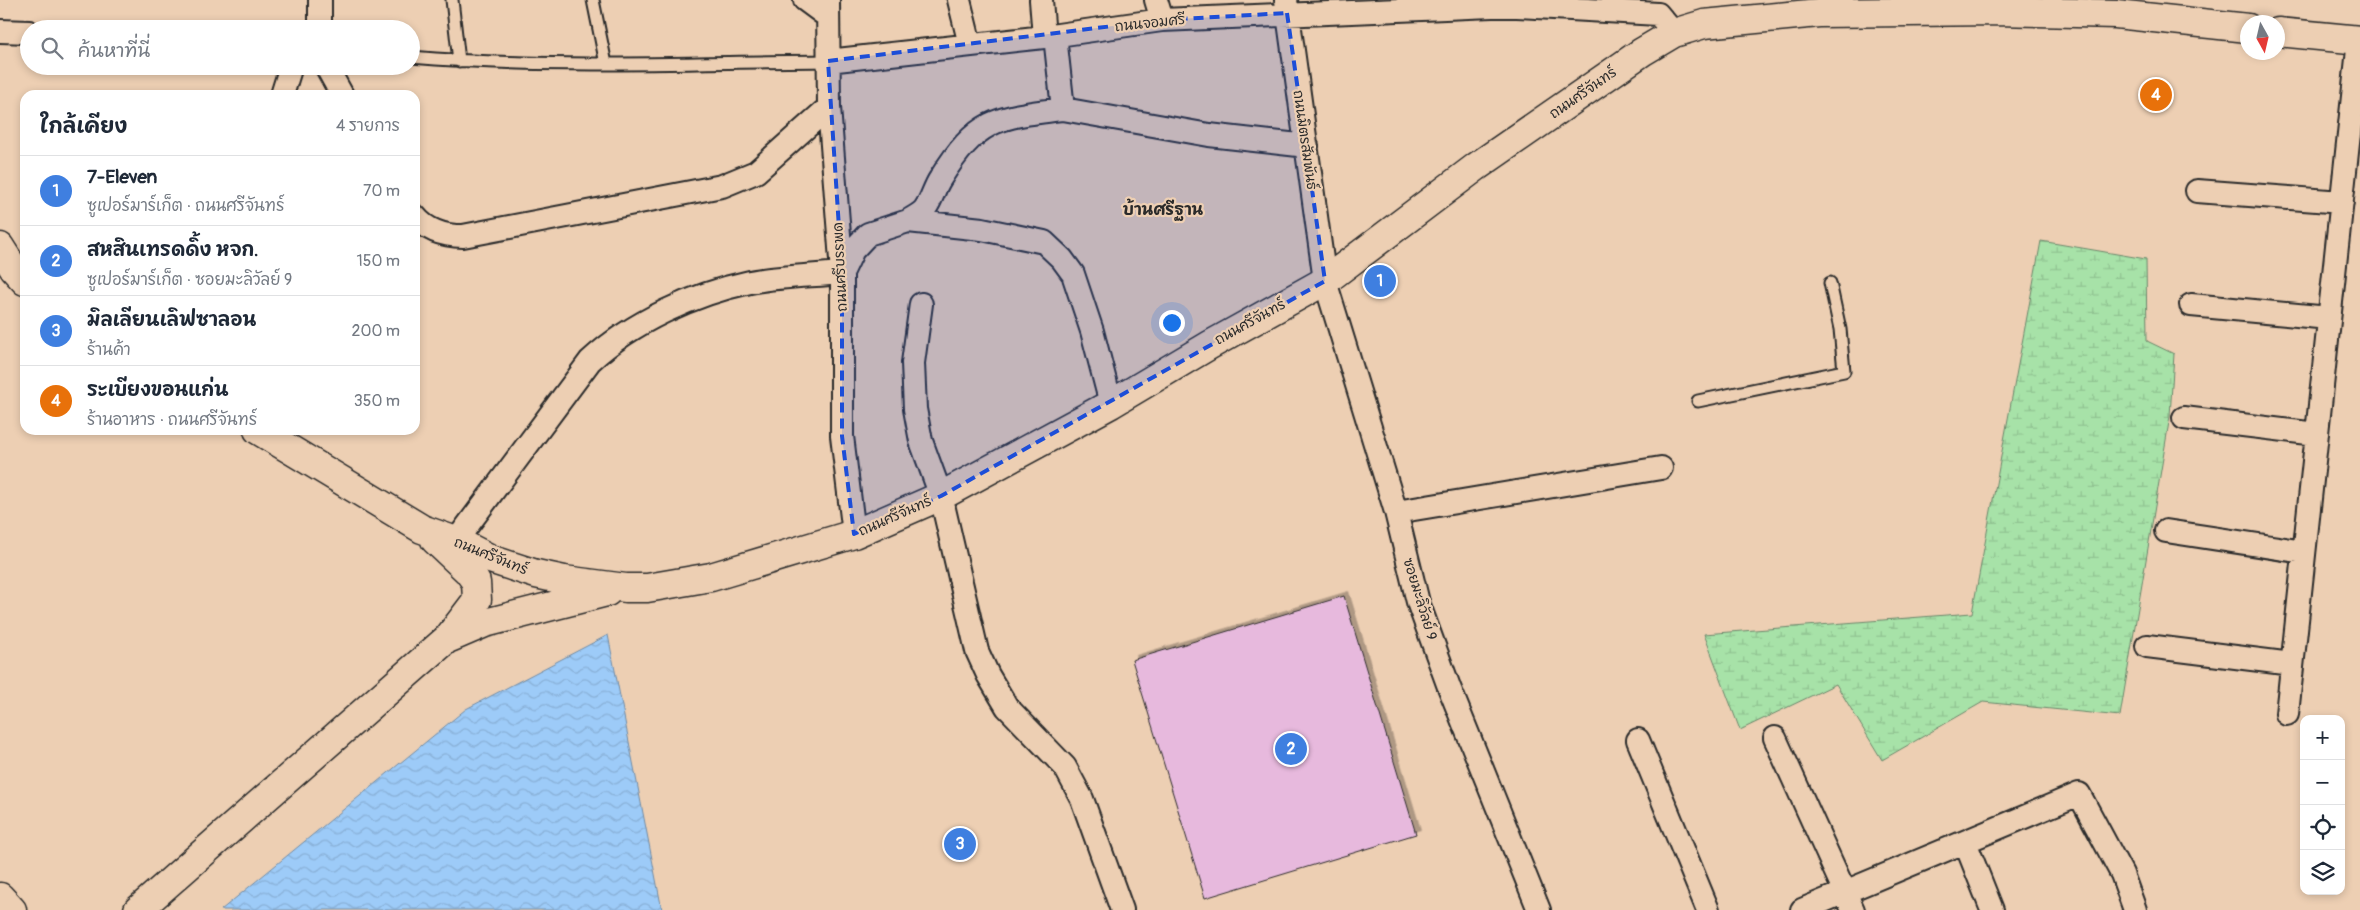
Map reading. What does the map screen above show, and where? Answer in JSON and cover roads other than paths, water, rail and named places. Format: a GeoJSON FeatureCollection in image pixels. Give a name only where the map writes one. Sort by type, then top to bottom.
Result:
{"type":"FeatureCollection","features":[{"type":"Feature","properties":{"kind":"main road","name":"ถนนศรีจันทร์"},"geometry":{"type":"LineString","coordinates":[[266,435],[422,529],[456,541],[493,560],[536,574],[564,580],[626,588],[647,588],[711,577],[854,534],[941,496],[1111,404],[1325,280],[1476,167],[1647,48],[1662,16],[1704,24],[1819,13],[1996,5],[2134,8],[2240,27]]}},
{"type":"Feature","properties":{"kind":"main road"},"geometry":{"type":"LineString","coordinates":[[2285,33],[2360,40]]}},
{"type":"Feature","properties":{"kind":"main road"},"geometry":{"type":"LineString","coordinates":[[0,247],[20,276]]}},
{"type":"Feature","properties":{"kind":"main road"},"geometry":{"type":"LineString","coordinates":[[0,286],[6,285],[20,289]]}},
{"type":"Feature","properties":{"kind":"main road"},"geometry":{"type":"LineString","coordinates":[[138,910],[448,638],[478,600],[476,582],[468,571],[422,529]]}},
{"type":"Feature","properties":{"kind":"main road"},"geometry":{"type":"LineString","coordinates":[[448,638],[485,623],[626,588]]}},
{"type":"Feature","properties":{"kind":"main road"},"geometry":{"type":"LineString","coordinates":[[0,897],[12,910]]}},
{"type":"Feature","properties":{"kind":"street"},"geometry":{"type":"LineString","coordinates":[[320,0],[320,20]]}},
{"type":"Feature","properties":{"kind":"street"},"geometry":{"type":"LineString","coordinates":[[805,0],[828,9]]}},
{"type":"Feature","properties":{"kind":"street"},"geometry":{"type":"LineString","coordinates":[[959,0],[970,46]]}},
{"type":"Feature","properties":{"kind":"street"},"geometry":{"type":"LineString","coordinates":[[1041,0],[1063,109]]}},
{"type":"Feature","properties":{"kind":"street","name":"ถนนจอมศรี"},"geometry":{"type":"LineString","coordinates":[[828,61],[1049,37],[1159,10],[1520,3],[1662,16]]}},
{"type":"Feature","properties":{"kind":"street","name":"ถนนมิตรสัมพันธ์"},"geometry":{"type":"LineString","coordinates":[[1286,7],[1325,280]]}},
{"type":"Feature","properties":{"kind":"street","name":"ถนนศรีบรรพด"},"geometry":{"type":"LineString","coordinates":[[828,9],[829,107],[842,273],[842,436],[854,534]]}},
{"type":"Feature","properties":{"kind":"street"},"geometry":{"type":"LineString","coordinates":[[0,31],[20,32]]}},
{"type":"Feature","properties":{"kind":"street"},"geometry":{"type":"LineString","coordinates":[[2287,714],[2360,40]]}},
{"type":"Feature","properties":{"kind":"street"},"geometry":{"type":"LineString","coordinates":[[284,90],[288,75]]}},
{"type":"Feature","properties":{"kind":"street"},"geometry":{"type":"LineString","coordinates":[[331,75],[339,90]]}},
{"type":"Feature","properties":{"kind":"street"},"geometry":{"type":"LineString","coordinates":[[420,220],[432,230],[448,236],[463,236],[722,186],[756,172],[829,107]]}},
{"type":"Feature","properties":{"kind":"street"},"geometry":{"type":"LineString","coordinates":[[456,541],[590,361],[606,347],[658,316],[704,296],[750,282],[842,273],[853,250],[868,234],[908,221],[926,209],[936,185],[948,166],[965,143],[982,128],[1018,114],[1063,109],[1209,134],[1307,146]]}},
{"type":"Feature","properties":{"kind":"street"},"geometry":{"type":"LineString","coordinates":[[2197,191],[2342,202]]}},
{"type":"Feature","properties":{"kind":"street"},"geometry":{"type":"LineString","coordinates":[[908,221],[1000,232],[1044,242],[1054,249],[1073,274],[1092,331],[1111,404]]}},
{"type":"Feature","properties":{"kind":"street","name":"ซอยมะลิวัลย์ 9"},"geometry":{"type":"LineString","coordinates":[[1325,280],[1396,512],[1418,602],[1449,687],[1539,910]]}},
{"type":"Feature","properties":{"kind":"street"},"geometry":{"type":"LineString","coordinates":[[921,304],[913,363],[915,409],[921,441],[941,496],[977,651],[988,675],[1007,707],[1066,767],[1082,799],[1122,910]]}},
{"type":"Feature","properties":{"kind":"street"},"geometry":{"type":"LineString","coordinates":[[2191,306],[2329,318]]}},
{"type":"Feature","properties":{"kind":"street"},"geometry":{"type":"LineString","coordinates":[[2184,418],[2317,434]]}},
{"type":"Feature","properties":{"kind":"street"},"geometry":{"type":"LineString","coordinates":[[1396,512],[1661,468]]}},
{"type":"Feature","properties":{"kind":"street"},"geometry":{"type":"LineString","coordinates":[[2166,531],[2304,552]]}},
{"type":"Feature","properties":{"kind":"street"},"geometry":{"type":"LineString","coordinates":[[2147,646],[2292,664]]}},
{"type":"Feature","properties":{"kind":"street"},"geometry":{"type":"LineString","coordinates":[[1775,738],[1849,901]]}},
{"type":"Feature","properties":{"kind":"street"},"geometry":{"type":"LineString","coordinates":[[1638,740],[1708,910]]}},
{"type":"Feature","properties":{"kind":"street"},"geometry":{"type":"LineString","coordinates":[[1802,910],[1849,901],[1964,842],[2079,794],[2122,874],[2136,910]]}},
{"type":"Feature","properties":{"kind":"street"},"geometry":{"type":"LineString","coordinates":[[1964,842],[1992,910]]}},
{"type":"Feature","properties":{"kind":"lane"},"geometry":{"type":"LineString","coordinates":[[452,0],[459,61]]}},
{"type":"Feature","properties":{"kind":"lane"},"geometry":{"type":"LineString","coordinates":[[593,0],[606,64]]}},
{"type":"Feature","properties":{"kind":"lane"},"geometry":{"type":"LineString","coordinates":[[420,58],[459,61],[606,64],[828,61]]}},
{"type":"Feature","properties":{"kind":"lane"},"geometry":{"type":"LineString","coordinates":[[1698,400],[1844,371],[1840,330],[1830,283]]}},
{"type":"Feature","properties":{"kind":"water"},"geometry":{"type":"Polygon","coordinates":[[[608,635],[662,910],[221,910],[466,709],[608,635]]]}},
{"type":"Feature","properties":{"kind":"place","name":"ระเบียงขอนแก่น"},"geometry":{"type":"Point","coordinates":[2156,95]}},
{"type":"Feature","properties":{"kind":"place","name":"7-Eleven"},"geometry":{"type":"Point","coordinates":[1380,281]}},
{"type":"Feature","properties":{"kind":"place","name":"สหสินเทรดดิ้ง หจก."},"geometry":{"type":"Point","coordinates":[1291,749]}},
{"type":"Feature","properties":{"kind":"place","name":"มิลเลียนเลิฟซาลอน"},"geometry":{"type":"Point","coordinates":[960,844]}},
{"type":"Feature","properties":{"kind":"district","name":"บ้านศรีฐาน"},"geometry":{"type":"Point","coordinates":[1163,210]}}]}
